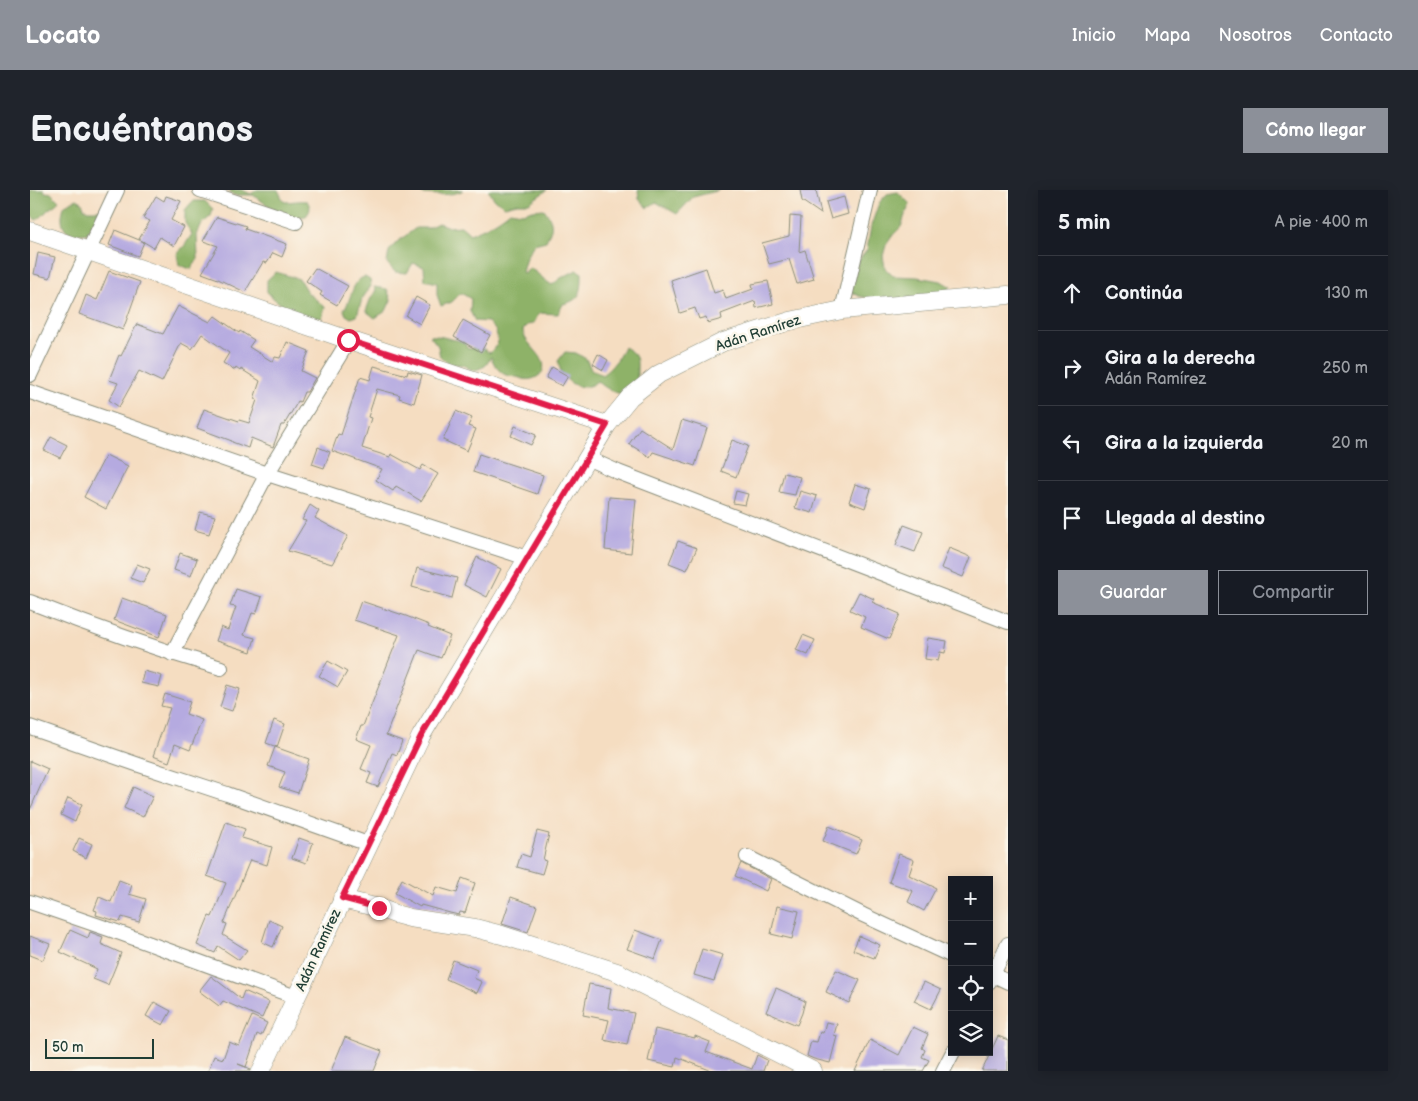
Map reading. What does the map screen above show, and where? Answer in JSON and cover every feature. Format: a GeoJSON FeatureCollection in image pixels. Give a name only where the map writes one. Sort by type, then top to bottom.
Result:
{"type":"FeatureCollection","features":[{"type":"Feature","properties":{"kind":"street"},"geometry":{"type":"LineString","coordinates":[[30,375],[117,190]]}},
{"type":"Feature","properties":{"kind":"street"},"geometry":{"type":"LineString","coordinates":[[200,190],[296,222]]}},
{"type":"Feature","properties":{"kind":"street"},"geometry":{"type":"LineString","coordinates":[[842,310],[870,190]]}},
{"type":"Feature","properties":{"kind":"street"},"geometry":{"type":"LineString","coordinates":[[30,231],[348,340],[607,425]]}},
{"type":"Feature","properties":{"kind":"street","name":"Adán Ramírez"},"geometry":{"type":"LineString","coordinates":[[261,1071],[421,736],[607,425],[630,397],[659,374],[723,342],[790,321],[842,310],[1008,295]]}},
{"type":"Feature","properties":{"kind":"street"},"geometry":{"type":"LineString","coordinates":[[172,654],[268,474],[348,340]]}},
{"type":"Feature","properties":{"kind":"street"},"geometry":{"type":"LineString","coordinates":[[30,392],[268,474],[527,558]]}},
{"type":"Feature","properties":{"kind":"street"},"geometry":{"type":"LineString","coordinates":[[587,458],[618,472],[1008,622]]}},
{"type":"Feature","properties":{"kind":"street"},"geometry":{"type":"LineString","coordinates":[[30,602],[172,654],[221,668]]}},
{"type":"Feature","properties":{"kind":"street"},"geometry":{"type":"LineString","coordinates":[[30,727],[368,844]]}},
{"type":"Feature","properties":{"kind":"street"},"geometry":{"type":"LineString","coordinates":[[747,858],[948,954]]}},
{"type":"Feature","properties":{"kind":"street"},"geometry":{"type":"LineString","coordinates":[[342,898],[410,918],[475,928],[502,935],[617,972],[813,1071]]}},
{"type":"Feature","properties":{"kind":"street"},"geometry":{"type":"LineString","coordinates":[[30,902],[296,997]]}},
{"type":"Feature","properties":{"kind":"street"},"geometry":{"type":"LineString","coordinates":[[993,971],[1008,944]]}},
{"type":"Feature","properties":{"kind":"street"},"geometry":{"type":"LineString","coordinates":[[993,977],[1008,982]]}},
{"type":"Feature","properties":{"kind":"street"},"geometry":{"type":"LineString","coordinates":[[943,1071],[951,1056]]}},
{"type":"Feature","properties":{"kind":"green space"},"geometry":{"type":"Polygon","coordinates":[[[30,190],[44,190],[51,193],[59,201],[36,220],[30,215],[30,190]]]}},
{"type":"Feature","properties":{"kind":"green space"},"geometry":{"type":"Polygon","coordinates":[[[229,190],[242,190],[251,194],[257,190],[278,190],[284,202],[307,201],[310,210],[306,216],[293,218],[273,209],[253,195],[233,195],[229,190]]]}},
{"type":"Feature","properties":{"kind":"green space"},"geometry":{"type":"Polygon","coordinates":[[[419,190],[463,190],[438,195],[422,194],[419,190]]]}},
{"type":"Feature","properties":{"kind":"green space"},"geometry":{"type":"Polygon","coordinates":[[[488,190],[547,190],[529,203],[505,206],[495,200],[488,190]]]}},
{"type":"Feature","properties":{"kind":"green space"},"geometry":{"type":"Polygon","coordinates":[[[638,190],[720,190],[693,197],[677,214],[656,202],[647,208],[639,198],[638,190]]]}},
{"type":"Feature","properties":{"kind":"green space"},"geometry":{"type":"Polygon","coordinates":[[[898,192],[910,204],[901,227],[886,245],[883,256],[885,268],[893,276],[941,281],[951,287],[942,295],[884,301],[859,296],[848,290],[859,260],[867,250],[871,226],[879,203],[887,194],[898,192]]]}},
{"type":"Feature","properties":{"kind":"green space"},"geometry":{"type":"Polygon","coordinates":[[[77,199],[82,202],[84,208],[101,210],[88,233],[70,233],[62,222],[62,213],[65,205],[77,199]]]}},
{"type":"Feature","properties":{"kind":"green space"},"geometry":{"type":"Polygon","coordinates":[[[193,201],[205,201],[213,209],[211,216],[202,224],[197,235],[198,259],[191,269],[179,265],[177,254],[192,234],[185,223],[185,210],[193,201]]]}},
{"type":"Feature","properties":{"kind":"green space"},"geometry":{"type":"Polygon","coordinates":[[[544,209],[551,221],[550,232],[546,241],[534,244],[526,257],[522,272],[525,274],[529,268],[552,285],[577,270],[582,273],[582,279],[580,293],[574,300],[563,304],[558,314],[539,313],[534,323],[528,325],[523,330],[527,340],[542,360],[544,365],[542,372],[535,378],[529,379],[506,375],[500,371],[491,357],[485,366],[474,371],[463,365],[450,364],[440,357],[438,346],[430,336],[463,341],[468,349],[480,347],[490,353],[498,343],[496,331],[488,322],[475,321],[470,311],[471,299],[461,293],[452,302],[441,306],[437,295],[437,283],[425,280],[424,267],[413,263],[407,273],[395,272],[387,263],[389,251],[397,242],[416,228],[428,228],[438,223],[449,227],[461,226],[470,234],[491,224],[510,211],[522,213],[544,209]]]}},
{"type":"Feature","properties":{"kind":"green space"},"geometry":{"type":"Polygon","coordinates":[[[276,272],[299,279],[307,292],[325,307],[322,318],[292,311],[267,292],[267,280],[276,272]]]}},
{"type":"Feature","properties":{"kind":"green space"},"geometry":{"type":"Polygon","coordinates":[[[365,277],[370,280],[371,286],[362,299],[357,316],[351,318],[346,315],[344,310],[357,281],[365,277]]]}},
{"type":"Feature","properties":{"kind":"green space"},"geometry":{"type":"Polygon","coordinates":[[[374,287],[387,289],[391,300],[386,311],[375,318],[366,311],[376,290],[374,287]]]}},
{"type":"Feature","properties":{"kind":"green space"},"geometry":{"type":"Polygon","coordinates":[[[624,347],[635,355],[637,361],[639,387],[629,395],[612,391],[597,381],[588,386],[578,386],[565,378],[561,372],[558,361],[565,352],[576,353],[586,359],[591,369],[602,375],[615,362],[624,347]]]}},
{"type":"Feature","properties":{"kind":"building"},"geometry":{"type":"Polygon","coordinates":[[[800,190],[816,190],[821,214],[802,201],[800,190]]]}},
{"type":"Feature","properties":{"kind":"building"},"geometry":{"type":"Polygon","coordinates":[[[156,196],[164,201],[166,196],[181,201],[171,220],[184,227],[174,246],[160,237],[154,248],[139,239],[150,221],[143,218],[156,196]]]}},
{"type":"Feature","properties":{"kind":"building"},"geometry":{"type":"Polygon","coordinates":[[[844,197],[848,214],[831,219],[826,202],[844,197]]]}},
{"type":"Feature","properties":{"kind":"building"},"geometry":{"type":"Polygon","coordinates":[[[790,216],[801,217],[799,252],[805,250],[814,279],[797,284],[789,259],[769,264],[762,243],[789,236],[790,216]]]}},
{"type":"Feature","properties":{"kind":"building"},"geometry":{"type":"Polygon","coordinates":[[[217,217],[246,226],[245,229],[287,244],[282,257],[273,253],[267,263],[263,262],[245,292],[202,273],[218,246],[203,241],[217,217]]]}},
{"type":"Feature","properties":{"kind":"building"},"geometry":{"type":"Polygon","coordinates":[[[115,230],[144,242],[138,256],[109,245],[115,230]]]}},
{"type":"Feature","properties":{"kind":"building"},"geometry":{"type":"Polygon","coordinates":[[[38,253],[55,257],[50,278],[34,274],[38,253]]]}},
{"type":"Feature","properties":{"kind":"building"},"geometry":{"type":"Polygon","coordinates":[[[315,268],[348,286],[337,305],[320,295],[322,292],[306,281],[315,268]]]}},
{"type":"Feature","properties":{"kind":"building"},"geometry":{"type":"Polygon","coordinates":[[[706,268],[714,293],[723,290],[726,299],[753,289],[752,284],[768,281],[773,304],[756,308],[755,301],[721,314],[722,319],[708,323],[706,317],[699,319],[695,308],[680,313],[671,280],[706,268]]]}},
{"type":"Feature","properties":{"kind":"building"},"geometry":{"type":"Polygon","coordinates":[[[109,271],[140,282],[123,330],[79,314],[86,295],[97,300],[109,271]]]}},
{"type":"Feature","properties":{"kind":"building"},"geometry":{"type":"Polygon","coordinates":[[[416,297],[430,305],[420,324],[406,316],[416,297]]]}},
{"type":"Feature","properties":{"kind":"building"},"geometry":{"type":"Polygon","coordinates":[[[178,306],[210,322],[215,316],[239,333],[240,331],[254,340],[249,347],[273,362],[275,357],[280,358],[287,342],[309,351],[301,371],[315,378],[307,392],[304,392],[300,402],[298,401],[284,425],[281,425],[273,447],[251,438],[248,448],[197,428],[204,409],[249,423],[257,400],[254,399],[260,381],[241,369],[240,371],[236,368],[235,370],[223,363],[229,353],[202,334],[192,349],[181,343],[162,382],[139,371],[119,407],[109,400],[118,383],[109,380],[119,355],[121,356],[137,324],[163,334],[178,306]]]}},
{"type":"Feature","properties":{"kind":"building"},"geometry":{"type":"Polygon","coordinates":[[[463,320],[490,335],[481,352],[454,337],[463,320]]]}},
{"type":"Feature","properties":{"kind":"building"},"geometry":{"type":"Polygon","coordinates":[[[598,354],[608,360],[603,370],[593,364],[598,354]]]}},
{"type":"Feature","properties":{"kind":"building"},"geometry":{"type":"Polygon","coordinates":[[[374,366],[407,375],[408,371],[422,375],[414,403],[399,398],[400,395],[377,389],[368,417],[371,418],[362,448],[390,457],[391,454],[420,470],[423,465],[438,474],[421,501],[396,486],[393,491],[376,480],[382,469],[332,451],[338,434],[341,435],[360,377],[370,380],[374,366]]]}},
{"type":"Feature","properties":{"kind":"building"},"geometry":{"type":"Polygon","coordinates":[[[552,367],[568,376],[562,386],[546,378],[552,367]]]}},
{"type":"Feature","properties":{"kind":"building"},"geometry":{"type":"Polygon","coordinates":[[[456,411],[472,418],[468,426],[476,429],[467,451],[443,440],[456,411]]]}},
{"type":"Feature","properties":{"kind":"building"},"geometry":{"type":"Polygon","coordinates":[[[682,420],[707,428],[695,466],[653,452],[650,457],[629,444],[640,428],[673,449],[682,420]]]}},
{"type":"Feature","properties":{"kind":"building"},"geometry":{"type":"Polygon","coordinates":[[[515,426],[536,435],[531,445],[511,436],[515,426]]]}},
{"type":"Feature","properties":{"kind":"building"},"geometry":{"type":"Polygon","coordinates":[[[51,437],[67,445],[60,458],[44,450],[51,437]]]}},
{"type":"Feature","properties":{"kind":"building"},"geometry":{"type":"Polygon","coordinates":[[[732,440],[748,446],[736,477],[721,471],[732,440]]]}},
{"type":"Feature","properties":{"kind":"building"},"geometry":{"type":"Polygon","coordinates":[[[318,447],[330,452],[324,468],[312,464],[318,447]]]}},
{"type":"Feature","properties":{"kind":"building"},"geometry":{"type":"Polygon","coordinates":[[[479,454],[543,475],[537,494],[473,472],[479,454]]]}},
{"type":"Feature","properties":{"kind":"building"},"geometry":{"type":"Polygon","coordinates":[[[106,455],[128,466],[106,509],[84,497],[106,455]]]}},
{"type":"Feature","properties":{"kind":"building"},"geometry":{"type":"Polygon","coordinates":[[[784,473],[800,477],[795,495],[779,492],[784,473]]]}},
{"type":"Feature","properties":{"kind":"building"},"geometry":{"type":"Polygon","coordinates":[[[855,484],[871,489],[865,508],[849,502],[855,484]]]}},
{"type":"Feature","properties":{"kind":"building"},"geometry":{"type":"Polygon","coordinates":[[[736,491],[748,494],[745,505],[733,503],[736,491]]]}},
{"type":"Feature","properties":{"kind":"building"},"geometry":{"type":"Polygon","coordinates":[[[800,491],[817,496],[812,513],[795,508],[800,491]]]}},
{"type":"Feature","properties":{"kind":"building"},"geometry":{"type":"Polygon","coordinates":[[[609,497],[636,499],[631,553],[605,550],[609,497]]]}},
{"type":"Feature","properties":{"kind":"building"},"geometry":{"type":"Polygon","coordinates":[[[310,505],[319,511],[315,518],[348,536],[332,564],[288,551],[306,521],[302,520],[310,505]]]}},
{"type":"Feature","properties":{"kind":"building"},"geometry":{"type":"Polygon","coordinates":[[[200,512],[215,516],[209,534],[195,530],[200,512]]]}},
{"type":"Feature","properties":{"kind":"building"},"geometry":{"type":"Polygon","coordinates":[[[904,525],[923,532],[915,552],[896,545],[904,525]]]}},
{"type":"Feature","properties":{"kind":"building"},"geometry":{"type":"Polygon","coordinates":[[[678,541],[697,548],[687,570],[669,563],[678,541]]]}},
{"type":"Feature","properties":{"kind":"building"},"geometry":{"type":"Polygon","coordinates":[[[949,548],[971,557],[963,577],[941,568],[949,548]]]}},
{"type":"Feature","properties":{"kind":"building"},"geometry":{"type":"Polygon","coordinates":[[[180,553],[197,559],[191,576],[174,570],[180,553]]]}},
{"type":"Feature","properties":{"kind":"building"},"geometry":{"type":"Polygon","coordinates":[[[477,557],[501,569],[487,597],[464,585],[477,557]]]}},
{"type":"Feature","properties":{"kind":"building"},"geometry":{"type":"Polygon","coordinates":[[[137,564],[150,569],[143,583],[130,578],[137,564]]]}},
{"type":"Feature","properties":{"kind":"building"},"geometry":{"type":"Polygon","coordinates":[[[417,568],[457,578],[452,598],[412,587],[417,568]]]}},
{"type":"Feature","properties":{"kind":"building"},"geometry":{"type":"Polygon","coordinates":[[[236,589],[262,597],[256,614],[252,613],[244,635],[255,638],[251,652],[216,641],[221,627],[228,630],[236,607],[230,606],[236,589]]]}},
{"type":"Feature","properties":{"kind":"building"},"geometry":{"type":"Polygon","coordinates":[[[859,592],[874,599],[872,602],[900,614],[889,639],[861,627],[865,617],[850,610],[859,592]]]}},
{"type":"Feature","properties":{"kind":"building"},"geometry":{"type":"Polygon","coordinates":[[[122,598],[167,614],[159,637],[114,620],[122,598]]]}},
{"type":"Feature","properties":{"kind":"building"},"geometry":{"type":"Polygon","coordinates":[[[361,601],[429,625],[428,627],[450,636],[441,658],[419,650],[386,735],[402,741],[397,755],[392,753],[378,787],[367,783],[371,773],[361,769],[371,745],[356,739],[361,726],[363,726],[399,635],[354,620],[361,601]]]}},
{"type":"Feature","properties":{"kind":"building"},"geometry":{"type":"Polygon","coordinates":[[[803,635],[815,640],[808,655],[796,650],[803,635]]]}},
{"type":"Feature","properties":{"kind":"building"},"geometry":{"type":"Polygon","coordinates":[[[928,638],[947,641],[945,653],[940,652],[938,661],[925,659],[928,638]]]}},
{"type":"Feature","properties":{"kind":"building"},"geometry":{"type":"Polygon","coordinates":[[[328,661],[347,672],[338,687],[319,676],[328,661]]]}},
{"type":"Feature","properties":{"kind":"building"},"geometry":{"type":"Polygon","coordinates":[[[144,671],[162,676],[159,687],[141,683],[144,671]]]}},
{"type":"Feature","properties":{"kind":"building"},"geometry":{"type":"Polygon","coordinates":[[[227,685],[240,689],[232,711],[220,707],[227,685]]]}},
{"type":"Feature","properties":{"kind":"building"},"geometry":{"type":"Polygon","coordinates":[[[165,694],[190,702],[186,714],[202,720],[190,750],[175,744],[169,762],[153,756],[170,708],[161,706],[165,694]]]}},
{"type":"Feature","properties":{"kind":"building"},"geometry":{"type":"Polygon","coordinates":[[[274,720],[285,724],[277,747],[266,743],[274,720]]]}},
{"type":"Feature","properties":{"kind":"building"},"geometry":{"type":"Polygon","coordinates":[[[275,747],[309,759],[298,793],[279,787],[285,772],[268,766],[275,747]]]}},
{"type":"Feature","properties":{"kind":"building"},"geometry":{"type":"Polygon","coordinates":[[[30,761],[48,769],[30,810],[30,761]]]}},
{"type":"Feature","properties":{"kind":"building"},"geometry":{"type":"Polygon","coordinates":[[[133,787],[153,796],[143,817],[124,808],[133,787]]]}},
{"type":"Feature","properties":{"kind":"building"},"geometry":{"type":"Polygon","coordinates":[[[68,798],[82,804],[75,822],[61,815],[68,798]]]}},
{"type":"Feature","properties":{"kind":"building"},"geometry":{"type":"Polygon","coordinates":[[[226,822],[245,829],[242,838],[272,847],[267,865],[250,860],[224,923],[227,924],[223,935],[247,950],[239,960],[218,946],[215,953],[197,945],[209,916],[212,917],[226,883],[207,876],[226,822]]]}},
{"type":"Feature","properties":{"kind":"building"},"geometry":{"type":"Polygon","coordinates":[[[829,826],[862,840],[856,854],[823,841],[829,826]]]}},
{"type":"Feature","properties":{"kind":"building"},"geometry":{"type":"Polygon","coordinates":[[[537,831],[549,834],[543,860],[546,861],[542,874],[517,867],[521,854],[530,857],[537,831]]]}},
{"type":"Feature","properties":{"kind":"building"},"geometry":{"type":"Polygon","coordinates":[[[79,838],[92,844],[86,858],[73,851],[79,838]]]}},
{"type":"Feature","properties":{"kind":"building"},"geometry":{"type":"Polygon","coordinates":[[[299,838],[313,843],[306,863],[292,858],[299,838]]]}},
{"type":"Feature","properties":{"kind":"building"},"geometry":{"type":"Polygon","coordinates":[[[899,854],[914,860],[909,875],[936,888],[924,911],[908,902],[913,891],[889,882],[899,854]]]}},
{"type":"Feature","properties":{"kind":"building"},"geometry":{"type":"Polygon","coordinates":[[[741,863],[771,879],[766,891],[735,876],[741,863]]]}},
{"type":"Feature","properties":{"kind":"building"},"geometry":{"type":"Polygon","coordinates":[[[462,878],[475,883],[465,913],[460,912],[459,915],[421,905],[420,907],[395,893],[402,879],[433,896],[436,887],[457,893],[462,878]]]}},
{"type":"Feature","properties":{"kind":"building"},"geometry":{"type":"Polygon","coordinates":[[[119,880],[132,885],[129,894],[146,899],[139,922],[122,917],[120,922],[96,915],[97,911],[94,910],[99,897],[111,902],[119,880]]]}},
{"type":"Feature","properties":{"kind":"building"},"geometry":{"type":"Polygon","coordinates":[[[511,897],[537,906],[528,932],[502,924],[511,897]]]}},
{"type":"Feature","properties":{"kind":"building"},"geometry":{"type":"Polygon","coordinates":[[[777,906],[799,911],[792,939],[771,934],[777,906]]]}},
{"type":"Feature","properties":{"kind":"building"},"geometry":{"type":"Polygon","coordinates":[[[269,920],[282,926],[273,947],[262,942],[269,920]]]}},
{"type":"Feature","properties":{"kind":"building"},"geometry":{"type":"Polygon","coordinates":[[[70,930],[88,938],[90,932],[103,937],[101,944],[121,953],[108,985],[93,979],[97,969],[60,952],[70,930]]]}},
{"type":"Feature","properties":{"kind":"building"},"geometry":{"type":"Polygon","coordinates":[[[635,930],[662,940],[655,959],[627,949],[635,930]]]}},
{"type":"Feature","properties":{"kind":"building"},"geometry":{"type":"Polygon","coordinates":[[[30,936],[50,944],[43,960],[30,955],[30,936]]]}},
{"type":"Feature","properties":{"kind":"building"},"geometry":{"type":"Polygon","coordinates":[[[859,936],[880,945],[874,958],[853,950],[859,936]]]}},
{"type":"Feature","properties":{"kind":"building"},"geometry":{"type":"Polygon","coordinates":[[[702,949],[723,955],[714,981],[694,975],[702,949]]]}},
{"type":"Feature","properties":{"kind":"building"},"geometry":{"type":"Polygon","coordinates":[[[453,960],[477,970],[474,978],[482,982],[477,993],[446,979],[453,960]]]}},
{"type":"Feature","properties":{"kind":"building"},"geometry":{"type":"Polygon","coordinates":[[[836,970],[860,980],[849,1003],[826,992],[836,970]]]}},
{"type":"Feature","properties":{"kind":"building"},"geometry":{"type":"Polygon","coordinates":[[[211,976],[241,999],[244,991],[269,1002],[262,1018],[223,1001],[219,1006],[199,991],[211,976]]]}},
{"type":"Feature","properties":{"kind":"building"},"geometry":{"type":"Polygon","coordinates":[[[924,982],[941,990],[931,1009],[914,1001],[924,982]]]}},
{"type":"Feature","properties":{"kind":"building"},"geometry":{"type":"Polygon","coordinates":[[[589,984],[611,988],[608,1008],[634,1013],[627,1045],[604,1040],[609,1020],[583,1015],[589,984]]]}},
{"type":"Feature","properties":{"kind":"building"},"geometry":{"type":"Polygon","coordinates":[[[776,988],[805,1001],[797,1025],[766,1012],[776,988]]]}},
{"type":"Feature","properties":{"kind":"building"},"geometry":{"type":"Polygon","coordinates":[[[154,1002],[171,1011],[163,1025],[146,1016],[154,1002]]]}},
{"type":"Feature","properties":{"kind":"building"},"geometry":{"type":"Polygon","coordinates":[[[252,1016],[267,1023],[261,1036],[257,1034],[246,1067],[238,1064],[251,1069],[250,1071],[208,1071],[214,1056],[223,1059],[229,1042],[239,1046],[252,1016]]]}},
{"type":"Feature","properties":{"kind":"building"},"geometry":{"type":"Polygon","coordinates":[[[826,1022],[837,1024],[834,1035],[837,1036],[830,1063],[807,1056],[811,1041],[817,1042],[820,1032],[823,1033],[826,1022]]]}},
{"type":"Feature","properties":{"kind":"building"},"geometry":{"type":"Polygon","coordinates":[[[913,1027],[928,1034],[922,1048],[925,1050],[922,1057],[929,1060],[923,1071],[855,1071],[870,1040],[899,1055],[913,1027]]]}},
{"type":"Feature","properties":{"kind":"building"},"geometry":{"type":"Polygon","coordinates":[[[655,1029],[695,1038],[695,1036],[710,1042],[706,1052],[752,1069],[757,1055],[767,1060],[763,1071],[712,1071],[677,1057],[675,1067],[648,1061],[655,1029]]]}},
{"type":"Feature","properties":{"kind":"building"},"geometry":{"type":"Polygon","coordinates":[[[998,1036],[1008,1040],[1008,1071],[982,1071],[989,1056],[993,1056],[993,1047],[998,1036]]]}},
{"type":"Feature","properties":{"kind":"building"},"geometry":{"type":"Polygon","coordinates":[[[345,1037],[382,1051],[374,1071],[331,1071],[345,1037]]]}},
{"type":"Feature","properties":{"kind":"route"},"geometry":{"type":"LineString","coordinates":[[348,340],[607,425],[421,736],[342,898],[379,908]]}}]}
